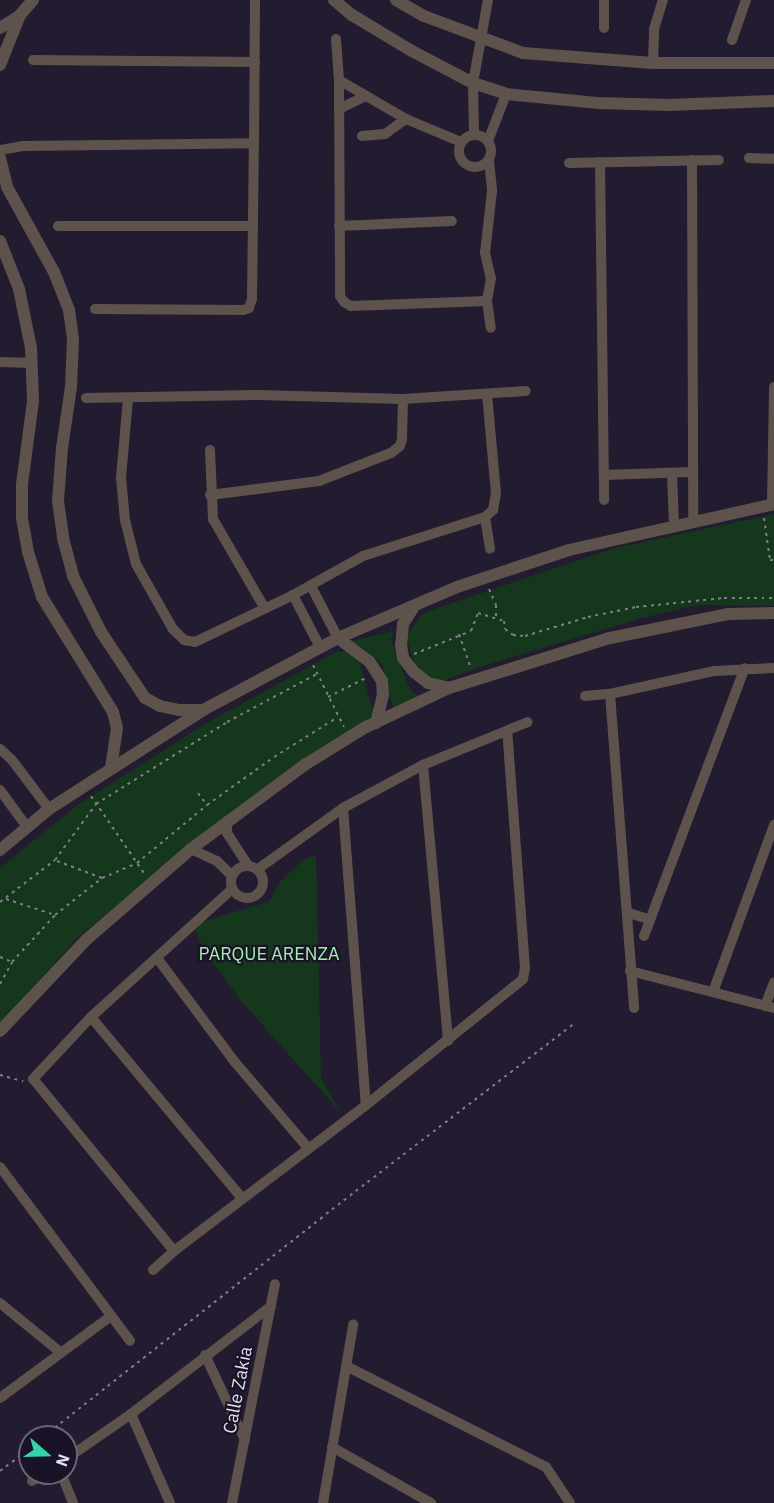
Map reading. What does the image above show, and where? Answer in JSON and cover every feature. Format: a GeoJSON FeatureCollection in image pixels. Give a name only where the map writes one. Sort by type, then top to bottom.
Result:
{"type":"FeatureCollection","features":[{"type":"Feature","properties":{"kind":"street"},"geometry":{"type":"LineString","coordinates":[[0,28],[20,15],[33,0]]}},
{"type":"Feature","properties":{"kind":"street"},"geometry":{"type":"LineString","coordinates":[[95,309],[243,310],[249,308],[252,299],[255,0]]}},
{"type":"Feature","properties":{"kind":"street"},"geometry":{"type":"LineString","coordinates":[[334,0],[382,33],[473,83],[506,94],[597,103],[669,105],[774,101]]}},
{"type":"Feature","properties":{"kind":"street"},"geometry":{"type":"LineString","coordinates":[[396,0],[424,16],[523,53],[653,63],[774,63]]}},
{"type":"Feature","properties":{"kind":"street"},"geometry":{"type":"LineString","coordinates":[[474,135],[473,83],[488,0]]}},
{"type":"Feature","properties":{"kind":"street"},"geometry":{"type":"LineString","coordinates":[[604,0],[604,28]]}},
{"type":"Feature","properties":{"kind":"street"},"geometry":{"type":"LineString","coordinates":[[653,63],[654,29],[663,0]]}},
{"type":"Feature","properties":{"kind":"street"},"geometry":{"type":"LineString","coordinates":[[732,40],[746,0]]}},
{"type":"Feature","properties":{"kind":"street"},"geometry":{"type":"LineString","coordinates":[[0,65],[20,15]]}},
{"type":"Feature","properties":{"kind":"street"},"geometry":{"type":"LineString","coordinates":[[336,39],[339,80],[340,297],[351,306],[487,301]]}},
{"type":"Feature","properties":{"kind":"street"},"geometry":{"type":"LineString","coordinates":[[33,60],[255,63]]}},
{"type":"Feature","properties":{"kind":"street"},"geometry":{"type":"LineString","coordinates":[[339,80],[406,119],[461,142]]}},
{"type":"Feature","properties":{"kind":"street"},"geometry":{"type":"LineString","coordinates":[[488,141],[506,94]]}},
{"type":"Feature","properties":{"kind":"street"},"geometry":{"type":"LineString","coordinates":[[339,109],[366,96]]}},
{"type":"Feature","properties":{"kind":"street"},"geometry":{"type":"LineString","coordinates":[[362,136],[385,134],[406,119]]}},
{"type":"Feature","properties":{"kind":"street"},"geometry":{"type":"LineString","coordinates":[[474,135],[488,141],[492,150],[489,160],[492,176],[485,253],[490,278],[487,301],[491,328]]}},
{"type":"Feature","properties":{"kind":"street"},"geometry":{"type":"LineString","coordinates":[[474,135],[461,142],[458,152],[462,162],[471,168],[481,167],[489,160]]}},
{"type":"Feature","properties":{"kind":"street"},"geometry":{"type":"LineString","coordinates":[[0,150],[23,146],[254,143]]}},
{"type":"Feature","properties":{"kind":"street"},"geometry":{"type":"LineString","coordinates":[[0,158],[7,187],[54,272],[69,310],[73,339],[71,387],[62,448],[58,501],[63,538],[73,576],[101,632],[145,698],[160,706],[179,711],[203,710]]}},
{"type":"Feature","properties":{"kind":"street"},"geometry":{"type":"LineString","coordinates":[[749,158],[774,159]]}},
{"type":"Feature","properties":{"kind":"street"},"geometry":{"type":"LineString","coordinates":[[692,160],[691,472],[693,523]]}},
{"type":"Feature","properties":{"kind":"street"},"geometry":{"type":"LineString","coordinates":[[569,163],[719,160]]}},
{"type":"Feature","properties":{"kind":"street"},"geometry":{"type":"LineString","coordinates":[[600,162],[604,500]]}},
{"type":"Feature","properties":{"kind":"street"},"geometry":{"type":"LineString","coordinates":[[339,226],[452,221]]}},
{"type":"Feature","properties":{"kind":"street"},"geometry":{"type":"LineString","coordinates":[[58,226],[251,226]]}},
{"type":"Feature","properties":{"kind":"street"},"geometry":{"type":"LineString","coordinates":[[0,241],[19,289],[32,363],[33,401],[22,484],[22,518],[28,552],[42,597],[113,712],[117,728],[111,768]]}},
{"type":"Feature","properties":{"kind":"street"},"geometry":{"type":"LineString","coordinates":[[0,362],[32,363]]}},
{"type":"Feature","properties":{"kind":"street"},"geometry":{"type":"LineString","coordinates":[[0,850],[49,808],[203,710],[338,638],[413,607],[428,598],[484,577],[569,550],[773,504],[774,387]]}},
{"type":"Feature","properties":{"kind":"street"},"geometry":{"type":"LineString","coordinates":[[86,398],[258,395],[403,399],[526,391]]}},
{"type":"Feature","properties":{"kind":"street"},"geometry":{"type":"LineString","coordinates":[[128,399],[121,478],[125,520],[136,564],[173,629],[184,639],[195,642],[264,607],[293,596],[363,556],[485,516],[493,510],[496,502],[487,394]]}},
{"type":"Feature","properties":{"kind":"street"},"geometry":{"type":"LineString","coordinates":[[210,495],[319,481],[392,453],[402,439],[403,399]]}},
{"type":"Feature","properties":{"kind":"street"},"geometry":{"type":"LineString","coordinates":[[210,450],[210,495],[213,519],[264,607]]}},
{"type":"Feature","properties":{"kind":"street"},"geometry":{"type":"LineString","coordinates":[[604,475],[691,472]]}},
{"type":"Feature","properties":{"kind":"street"},"geometry":{"type":"LineString","coordinates":[[672,473],[674,526]]}},
{"type":"Feature","properties":{"kind":"street"},"geometry":{"type":"LineString","coordinates":[[485,516],[490,549]]}},
{"type":"Feature","properties":{"kind":"street"},"geometry":{"type":"LineString","coordinates":[[311,586],[338,638],[363,656],[377,671],[382,681],[383,695],[376,723]]}},
{"type":"Feature","properties":{"kind":"street"},"geometry":{"type":"LineString","coordinates":[[293,596],[320,647]]}},
{"type":"Feature","properties":{"kind":"street"},"geometry":{"type":"LineString","coordinates":[[413,607],[403,624],[400,645],[403,658],[414,672],[428,683],[449,688]]}},
{"type":"Feature","properties":{"kind":"street"},"geometry":{"type":"LineString","coordinates":[[0,1031],[86,940],[191,849],[306,764],[349,737],[449,688],[599,641],[669,624],[728,614],[774,613]]}},
{"type":"Feature","properties":{"kind":"street"},"geometry":{"type":"LineString","coordinates":[[644,936],[745,668]]}},
{"type":"Feature","properties":{"kind":"street"},"geometry":{"type":"LineString","coordinates":[[585,696],[610,694],[714,671],[774,668]]}},
{"type":"Feature","properties":{"kind":"street"},"geometry":{"type":"LineString","coordinates":[[610,694],[634,1008]]}},
{"type":"Feature","properties":{"kind":"street"},"geometry":{"type":"LineString","coordinates":[[227,821],[227,833],[253,867],[264,880],[260,893],[248,899],[236,895],[232,889],[232,876],[241,867],[253,867],[343,808],[423,765],[528,722]]}},
{"type":"Feature","properties":{"kind":"street"},"geometry":{"type":"LineString","coordinates":[[153,1270],[242,1198],[448,1041],[523,979],[507,731]]}},
{"type":"Feature","properties":{"kind":"street"},"geometry":{"type":"LineString","coordinates":[[0,749],[12,760],[49,808]]}},
{"type":"Feature","properties":{"kind":"street"},"geometry":{"type":"LineString","coordinates":[[0,765],[12,760]]}},
{"type":"Feature","properties":{"kind":"street"},"geometry":{"type":"LineString","coordinates":[[423,765],[448,1041]]}},
{"type":"Feature","properties":{"kind":"street"},"geometry":{"type":"LineString","coordinates":[[0,790],[27,827]]}},
{"type":"Feature","properties":{"kind":"street"},"geometry":{"type":"LineString","coordinates":[[343,808],[366,1105]]}},
{"type":"Feature","properties":{"kind":"street"},"geometry":{"type":"LineString","coordinates":[[713,992],[774,825]]}},
{"type":"Feature","properties":{"kind":"street"},"geometry":{"type":"LineString","coordinates":[[191,849],[217,861],[232,876]]}},
{"type":"Feature","properties":{"kind":"street"},"geometry":{"type":"LineString","coordinates":[[174,1251],[33,1079],[91,1017],[232,889]]}},
{"type":"Feature","properties":{"kind":"street"},"geometry":{"type":"LineString","coordinates":[[628,914],[650,920]]}},
{"type":"Feature","properties":{"kind":"street"},"geometry":{"type":"LineString","coordinates":[[157,958],[234,1061],[308,1148]]}},
{"type":"Feature","properties":{"kind":"street"},"geometry":{"type":"LineString","coordinates":[[630,971],[770,1007],[774,983]]}},
{"type":"Feature","properties":{"kind":"street"},"geometry":{"type":"LineString","coordinates":[[91,1017],[242,1198]]}},
{"type":"Feature","properties":{"kind":"street"},"geometry":{"type":"LineString","coordinates":[[0,1167],[130,1341]]}},
{"type":"Feature","properties":{"kind":"street","name":"Calle Zakia"},"geometry":{"type":"LineString","coordinates":[[232,1503],[275,1284]]}},
{"type":"Feature","properties":{"kind":"street"},"geometry":{"type":"LineString","coordinates":[[0,1303],[60,1352]]}},
{"type":"Feature","properties":{"kind":"street"},"geometry":{"type":"LineString","coordinates":[[78,1452],[131,1414],[271,1306]]}},
{"type":"Feature","properties":{"kind":"street"},"geometry":{"type":"LineString","coordinates":[[0,1398],[111,1316]]}},
{"type":"Feature","properties":{"kind":"street"},"geometry":{"type":"LineString","coordinates":[[323,1503],[353,1325]]}},
{"type":"Feature","properties":{"kind":"street"},"geometry":{"type":"LineString","coordinates":[[205,1355],[245,1440]]}},
{"type":"Feature","properties":{"kind":"street"},"geometry":{"type":"LineString","coordinates":[[346,1366],[546,1467],[570,1503]]}},
{"type":"Feature","properties":{"kind":"street"},"geometry":{"type":"LineString","coordinates":[[131,1414],[170,1503]]}},
{"type":"Feature","properties":{"kind":"street"},"geometry":{"type":"LineString","coordinates":[[332,1447],[431,1503]]}},
{"type":"Feature","properties":{"kind":"street"},"geometry":{"type":"LineString","coordinates":[[66,1485],[73,1503]]}},
{"type":"Feature","properties":{"kind":"path"},"geometry":{"type":"LineString","coordinates":[[765,527],[770,560],[774,560]]}},
{"type":"Feature","properties":{"kind":"path"},"geometry":{"type":"LineString","coordinates":[[484,577],[496,605],[496,618]]}},
{"type":"Feature","properties":{"kind":"path"},"geometry":{"type":"LineString","coordinates":[[403,658],[471,631],[478,613],[504,621],[505,629],[513,635],[525,636],[588,617],[636,608],[724,598],[774,598]]}},
{"type":"Feature","properties":{"kind":"path"},"geometry":{"type":"LineString","coordinates":[[459,634],[474,679]]}},
{"type":"Feature","properties":{"kind":"path"},"geometry":{"type":"LineString","coordinates":[[308,654],[349,737]]}},
{"type":"Feature","properties":{"kind":"path"},"geometry":{"type":"LineString","coordinates":[[328,697],[377,671]]}},
{"type":"Feature","properties":{"kind":"path"},"geometry":{"type":"LineString","coordinates":[[0,902],[55,860],[96,804],[227,722],[317,674]]}},
{"type":"Feature","properties":{"kind":"path"},"geometry":{"type":"LineString","coordinates":[[0,984],[12,962],[55,915],[102,878],[137,863],[207,805],[274,757],[338,717]]}},
{"type":"Feature","properties":{"kind":"path"},"geometry":{"type":"LineString","coordinates":[[86,785],[96,804],[151,884]]}},
{"type":"Feature","properties":{"kind":"path"},"geometry":{"type":"LineString","coordinates":[[198,793],[207,805]]}},
{"type":"Feature","properties":{"kind":"path"},"geometry":{"type":"LineString","coordinates":[[55,860],[102,878]]}},
{"type":"Feature","properties":{"kind":"path"},"geometry":{"type":"LineString","coordinates":[[4,899],[55,915]]}},
{"type":"Feature","properties":{"kind":"path"},"geometry":{"type":"LineString","coordinates":[[0,957],[12,962]]}},
{"type":"Feature","properties":{"kind":"path"},"geometry":{"type":"LineString","coordinates":[[58,1425],[326,1214],[574,1024]]}},
{"type":"Feature","properties":{"kind":"path"},"geometry":{"type":"LineString","coordinates":[[0,1075],[19,1081],[33,1079]]}},
{"type":"Feature","properties":{"kind":"path"},"geometry":{"type":"LineString","coordinates":[[0,1471],[18,1457]]}},
{"type":"Feature","properties":{"kind":"green space"},"geometry":{"type":"Polygon","coordinates":[[[774,514],[774,606],[698,605],[642,618],[486,665],[440,682],[416,668],[406,637],[423,613],[615,548],[774,514]]]}},
{"type":"Feature","properties":{"kind":"green space"},"geometry":{"type":"Polygon","coordinates":[[[394,631],[391,639],[409,688],[418,696],[394,711],[382,664],[361,647],[343,643],[394,631]]]}},
{"type":"Feature","properties":{"kind":"green space"},"geometry":{"type":"Polygon","coordinates":[[[350,651],[359,660],[374,715],[237,808],[78,937],[0,1024],[0,868],[79,804],[207,723],[336,652],[350,651]]]}},
{"type":"Feature","properties":{"kind":"green space","name":"PARQUE ARENZA"},"geometry":{"type":"Polygon","coordinates":[[[316,855],[321,1078],[341,1113],[242,1002],[206,953],[194,928],[200,922],[269,902],[281,881],[303,860],[316,855]]]}}]}
